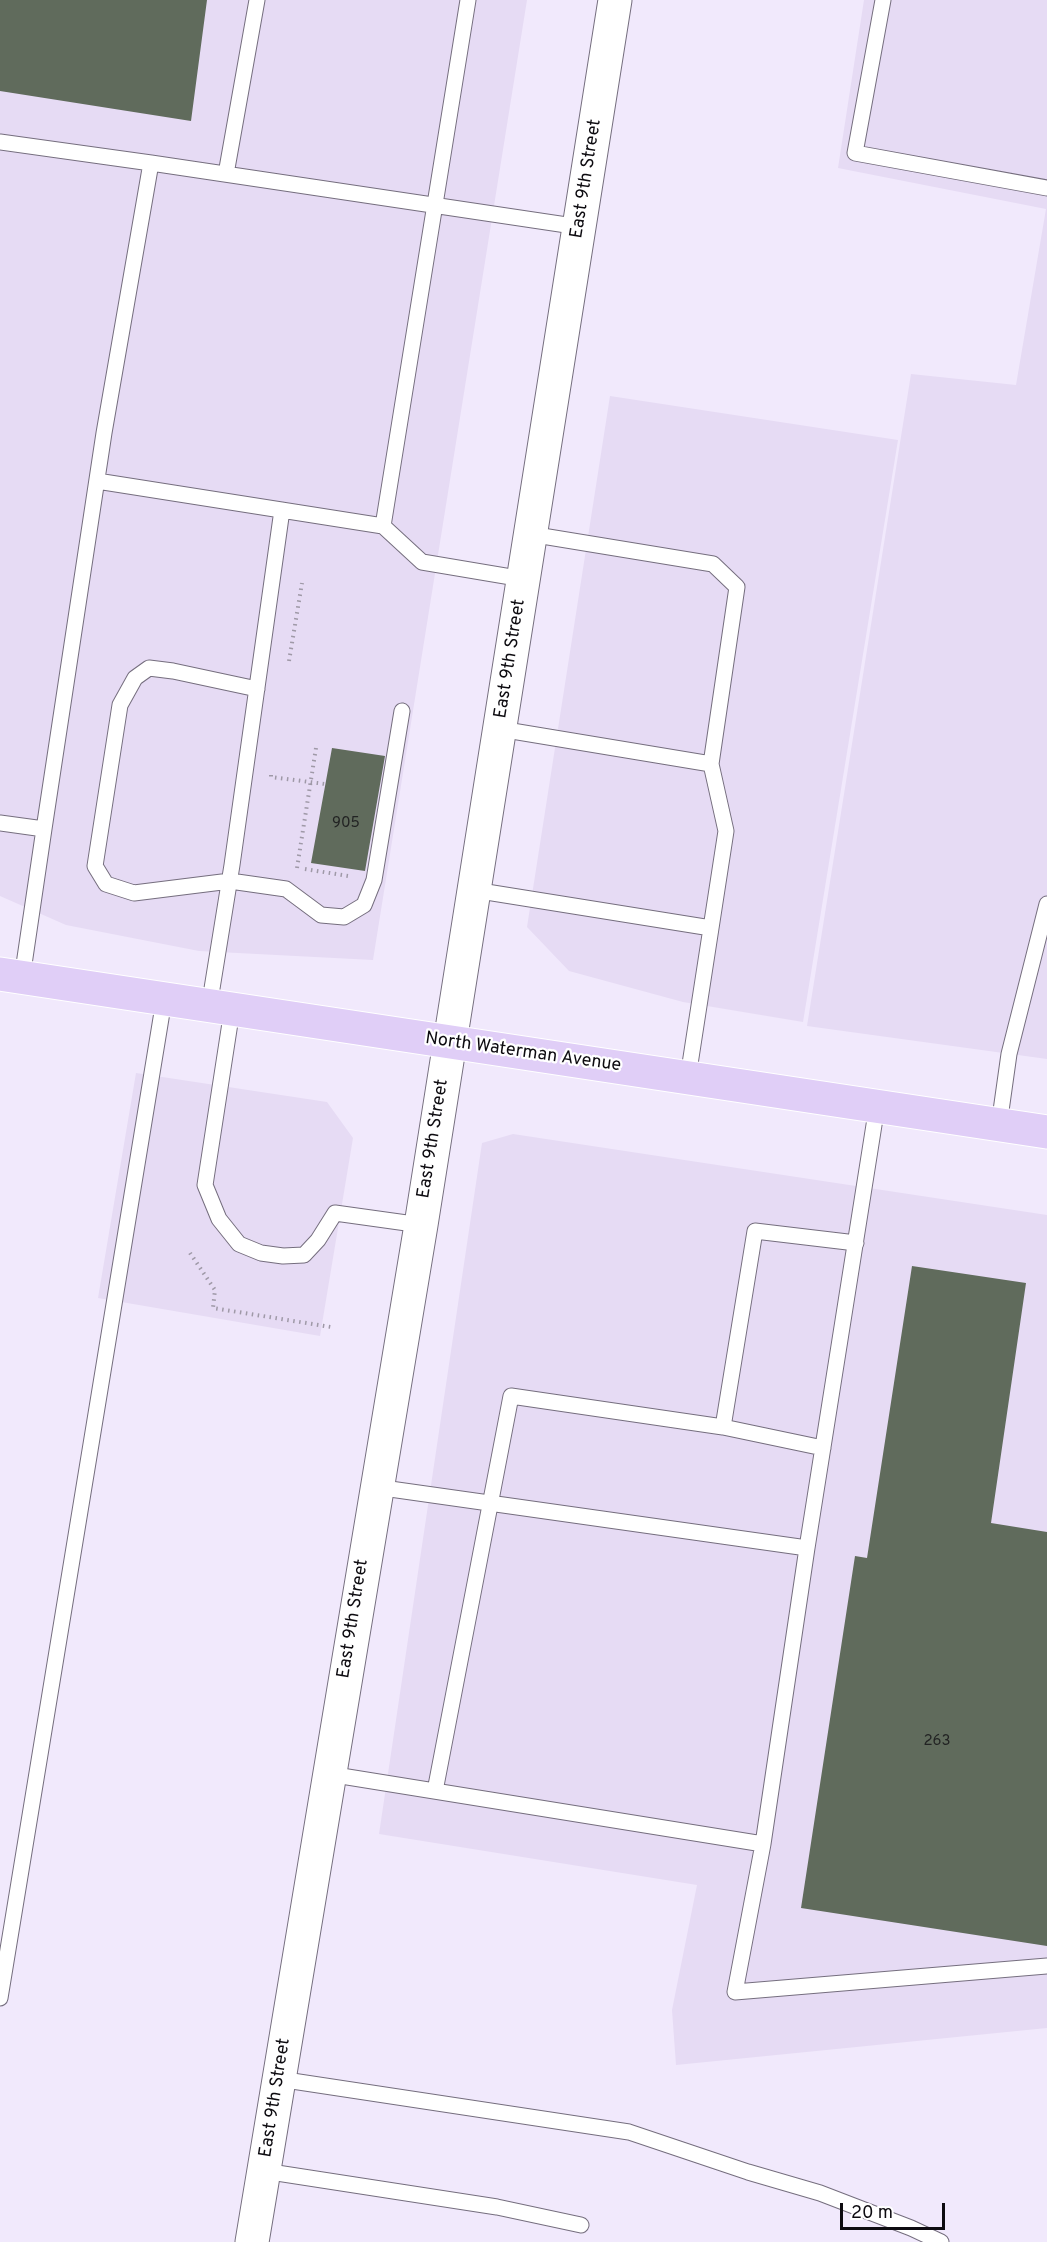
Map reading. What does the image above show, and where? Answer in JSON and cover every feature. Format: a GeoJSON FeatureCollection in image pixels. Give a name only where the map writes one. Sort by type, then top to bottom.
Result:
{"type":"FeatureCollection","features":[{"type":"Feature","properties":{"kind":"main road","name":"North Waterman Avenue"},"geometry":{"type":"LineString","coordinates":[[11,976],[1047,1132]]}},
{"type":"Feature","properties":{"kind":"street","name":"East 9th Street"},"geometry":{"type":"LineString","coordinates":[[252,2242],[421,1225],[615,0]]}},
{"type":"Feature","properties":{"kind":"lane"},"geometry":{"type":"LineString","coordinates":[[226,174],[257,0]]}},
{"type":"Feature","properties":{"kind":"lane"},"geometry":{"type":"LineString","coordinates":[[383,526],[468,0]]}},
{"type":"Feature","properties":{"kind":"lane"},"geometry":{"type":"LineString","coordinates":[[883,0],[855,153],[1047,188]]}},
{"type":"Feature","properties":{"kind":"lane"},"geometry":{"type":"LineString","coordinates":[[0,142],[580,227]]}},
{"type":"Feature","properties":{"kind":"lane"},"geometry":{"type":"LineString","coordinates":[[11,976],[44,830],[97,481],[151,163]]}},
{"type":"Feature","properties":{"kind":"lane"},"geometry":{"type":"LineString","coordinates":[[97,481],[383,526],[422,562],[523,579]]}},
{"type":"Feature","properties":{"kind":"lane"},"geometry":{"type":"LineString","coordinates":[[282,510],[230,881],[205,1185],[219,1219],[239,1244],[261,1253],[282,1256],[304,1254],[318,1240],[335,1213],[421,1225]]}},
{"type":"Feature","properties":{"kind":"lane"},"geometry":{"type":"LineString","coordinates":[[531,534],[713,564],[737,587],[711,764],[726,831],[688,1077]]}},
{"type":"Feature","properties":{"kind":"lane"},"geometry":{"type":"LineString","coordinates":[[257,688],[149,668],[135,678],[120,705],[95,866],[106,884],[134,893],[230,881],[286,889],[321,915],[344,918],[364,905],[374,880],[402,711]]}},
{"type":"Feature","properties":{"kind":"lane"},"geometry":{"type":"LineString","coordinates":[[500,729],[711,764]]}},
{"type":"Feature","properties":{"kind":"lane"},"geometry":{"type":"LineString","coordinates":[[0,823],[44,830]]}},
{"type":"Feature","properties":{"kind":"lane"},"geometry":{"type":"LineString","coordinates":[[474,890],[711,928]]}},
{"type":"Feature","properties":{"kind":"lane"},"geometry":{"type":"LineString","coordinates":[[999,1125],[1009,1054],[1047,904]]}},
{"type":"Feature","properties":{"kind":"lane"},"geometry":{"type":"LineString","coordinates":[[0,1998],[164,1000]]}},
{"type":"Feature","properties":{"kind":"lane"},"geometry":{"type":"LineString","coordinates":[[877,1106],[807,1548],[764,1844],[735,1992],[1047,1965]]}},
{"type":"Feature","properties":{"kind":"lane"},"geometry":{"type":"LineString","coordinates":[[723,1427],[755,1231],[856,1243]]}},
{"type":"Feature","properties":{"kind":"lane"},"geometry":{"type":"LineString","coordinates":[[435,1791],[511,1396],[723,1427],[823,1448]]}},
{"type":"Feature","properties":{"kind":"lane"},"geometry":{"type":"LineString","coordinates":[[376,1487],[807,1548]]}},
{"type":"Feature","properties":{"kind":"lane"},"geometry":{"type":"LineString","coordinates":[[329,1774],[764,1844]]}},
{"type":"Feature","properties":{"kind":"lane"},"geometry":{"type":"LineString","coordinates":[[279,2079],[629,2132],[748,2172],[820,2193],[941,2242]]}},
{"type":"Feature","properties":{"kind":"lane"},"geometry":{"type":"LineString","coordinates":[[264,2171],[497,2207],[580,2225]]}},
{"type":"Feature","properties":{"kind":"path"},"geometry":{"type":"LineString","coordinates":[[288,672],[302,583]]}},
{"type":"Feature","properties":{"kind":"path"},"geometry":{"type":"LineString","coordinates":[[316,748],[297,868],[374,880]]}},
{"type":"Feature","properties":{"kind":"path"},"geometry":{"type":"LineString","coordinates":[[273,766],[271,777],[325,784]]}},
{"type":"Feature","properties":{"kind":"path"},"geometry":{"type":"LineString","coordinates":[[190,1253],[215,1290],[213,1308],[331,1328]]}},
{"type":"Feature","properties":{"kind":"shaded area"},"geometry":{"type":"Polygon","coordinates":[[[0,0],[527,0],[373,960],[199,951],[66,925],[0,896],[0,0]]]}},
{"type":"Feature","properties":{"kind":"shaded area"},"geometry":{"type":"Polygon","coordinates":[[[864,0],[1047,0],[1047,1059],[807,1026],[911,374],[1016,385],[1046,209],[838,168],[864,0]]]}},
{"type":"Feature","properties":{"kind":"shaded area"},"geometry":{"type":"Polygon","coordinates":[[[610,396],[898,440],[803,1022],[683,1002],[569,971],[527,927],[610,396]]]}},
{"type":"Feature","properties":{"kind":"shaded area"},"geometry":{"type":"Polygon","coordinates":[[[136,1073],[327,1102],[353,1138],[320,1336],[98,1298],[136,1073]]]}},
{"type":"Feature","properties":{"kind":"shaded area"},"geometry":{"type":"Polygon","coordinates":[[[513,1134],[1047,1215],[1047,2028],[676,2065],[672,2010],[697,1885],[379,1834],[482,1143],[513,1134]]]}},
{"type":"Feature","properties":{"kind":"building"},"geometry":{"type":"Polygon","coordinates":[[[0,0],[207,0],[191,121],[0,91],[0,0]]]}},
{"type":"Feature","properties":{"kind":"building"},"geometry":{"type":"Polygon","coordinates":[[[332,748],[385,756],[365,871],[311,863],[332,748]]]}},
{"type":"Feature","properties":{"kind":"building"},"geometry":{"type":"Polygon","coordinates":[[[912,1266],[1026,1283],[991,1523],[1047,1532],[1047,1946],[801,1908],[855,1556],[867,1558],[912,1266]]]}}]}
